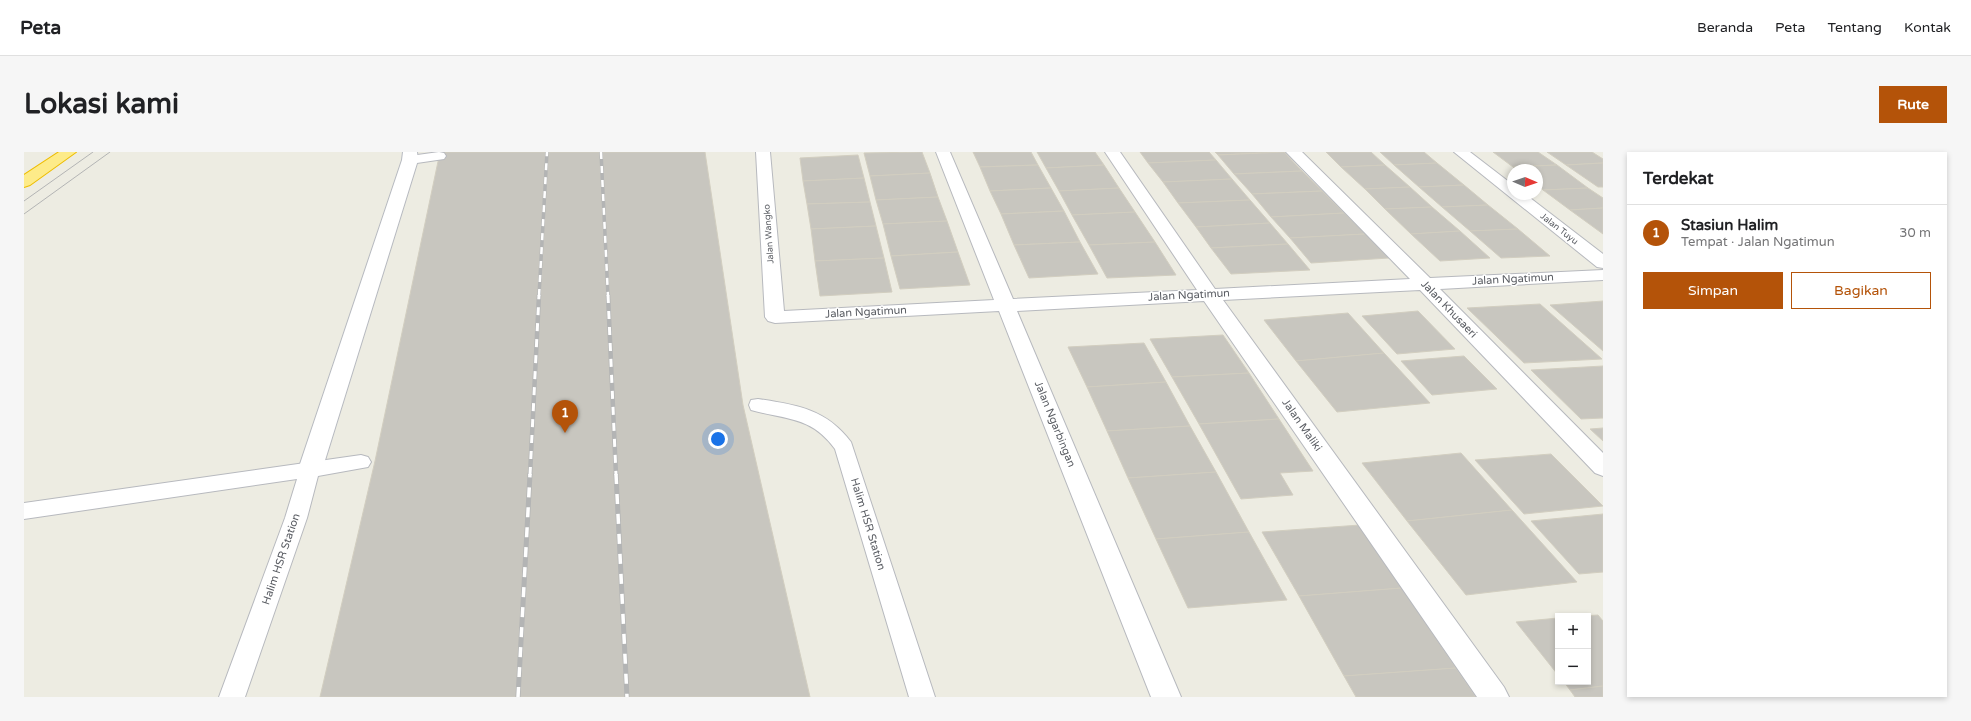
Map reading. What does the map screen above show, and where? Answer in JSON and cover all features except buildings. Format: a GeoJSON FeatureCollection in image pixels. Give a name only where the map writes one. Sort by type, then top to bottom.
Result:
{"type":"FeatureCollection","features":[{"type":"Feature","properties":{"kind":"highway"},"geometry":{"type":"LineString","coordinates":[[24,182],[69,152]]}},
{"type":"Feature","properties":{"kind":"street","name":"Jalan Wangko"},"geometry":{"type":"LineString","coordinates":[[763,152],[775,317]]}},
{"type":"Feature","properties":{"kind":"street","name":"Jalan Ngarbingan"},"geometry":{"type":"LineString","coordinates":[[943,152],[1166,697]]}},
{"type":"Feature","properties":{"kind":"street","name":"Jalan Maliki"},"geometry":{"type":"LineString","coordinates":[[1112,152],[1210,294],[1494,697]]}},
{"type":"Feature","properties":{"kind":"street","name":"Jalan Khusaeri"},"geometry":{"type":"LineString","coordinates":[[1293,152],[1603,467]]}},
{"type":"Feature","properties":{"kind":"street","name":"Jalan Tuyu"},"geometry":{"type":"LineString","coordinates":[[1461,152],[1507,188]]}},
{"type":"Feature","properties":{"kind":"street"},"geometry":{"type":"LineString","coordinates":[[310,470],[407,155]]}},
{"type":"Feature","properties":{"kind":"street","name":"Jalan Tuyu"},"geometry":{"type":"LineString","coordinates":[[1523,200],[1603,263]]}},
{"type":"Feature","properties":{"kind":"street","name":"Jalan Ngatimun"},"geometry":{"type":"LineString","coordinates":[[775,317],[1603,275]]}},
{"type":"Feature","properties":{"kind":"lane"},"geometry":{"type":"LineString","coordinates":[[407,155],[438,156]]}},
{"type":"Feature","properties":{"kind":"lane","name":"Halim HSR Station"},"geometry":{"type":"LineString","coordinates":[[758,405],[789,410],[824,424],[836,434],[844,447],[922,697]]}},
{"type":"Feature","properties":{"kind":"lane"},"geometry":{"type":"LineString","coordinates":[[24,511],[361,462]]}},
{"type":"Feature","properties":{"kind":"lane","name":"Halim HSR Station"},"geometry":{"type":"LineString","coordinates":[[232,697],[296,518],[310,470]]}},
{"type":"Feature","properties":{"kind":"tram line"},"geometry":{"type":"LineString","coordinates":[[24,201],[93,152]]}},
{"type":"Feature","properties":{"kind":"tram line"},"geometry":{"type":"LineString","coordinates":[[24,214],[110,152]]}},
{"type":"Feature","properties":{"kind":"railway"},"geometry":{"type":"LineString","coordinates":[[539,296],[547,152]]}},
{"type":"Feature","properties":{"kind":"railway"},"geometry":{"type":"LineString","coordinates":[[601,152],[608,296]]}},
{"type":"Feature","properties":{"kind":"railway"},"geometry":{"type":"LineString","coordinates":[[530,475],[539,295]]}},
{"type":"Feature","properties":{"kind":"railway"},"geometry":{"type":"LineString","coordinates":[[608,295],[616,475]]}},
{"type":"Feature","properties":{"kind":"railway"},"geometry":{"type":"LineString","coordinates":[[518,697],[530,474]]}},
{"type":"Feature","properties":{"kind":"railway"},"geometry":{"type":"LineString","coordinates":[[616,474],[627,697]]}},
{"type":"Feature","properties":{"kind":"place","name":"Stasiun Halim"},"geometry":{"type":"Point","coordinates":[565,433]}}]}
